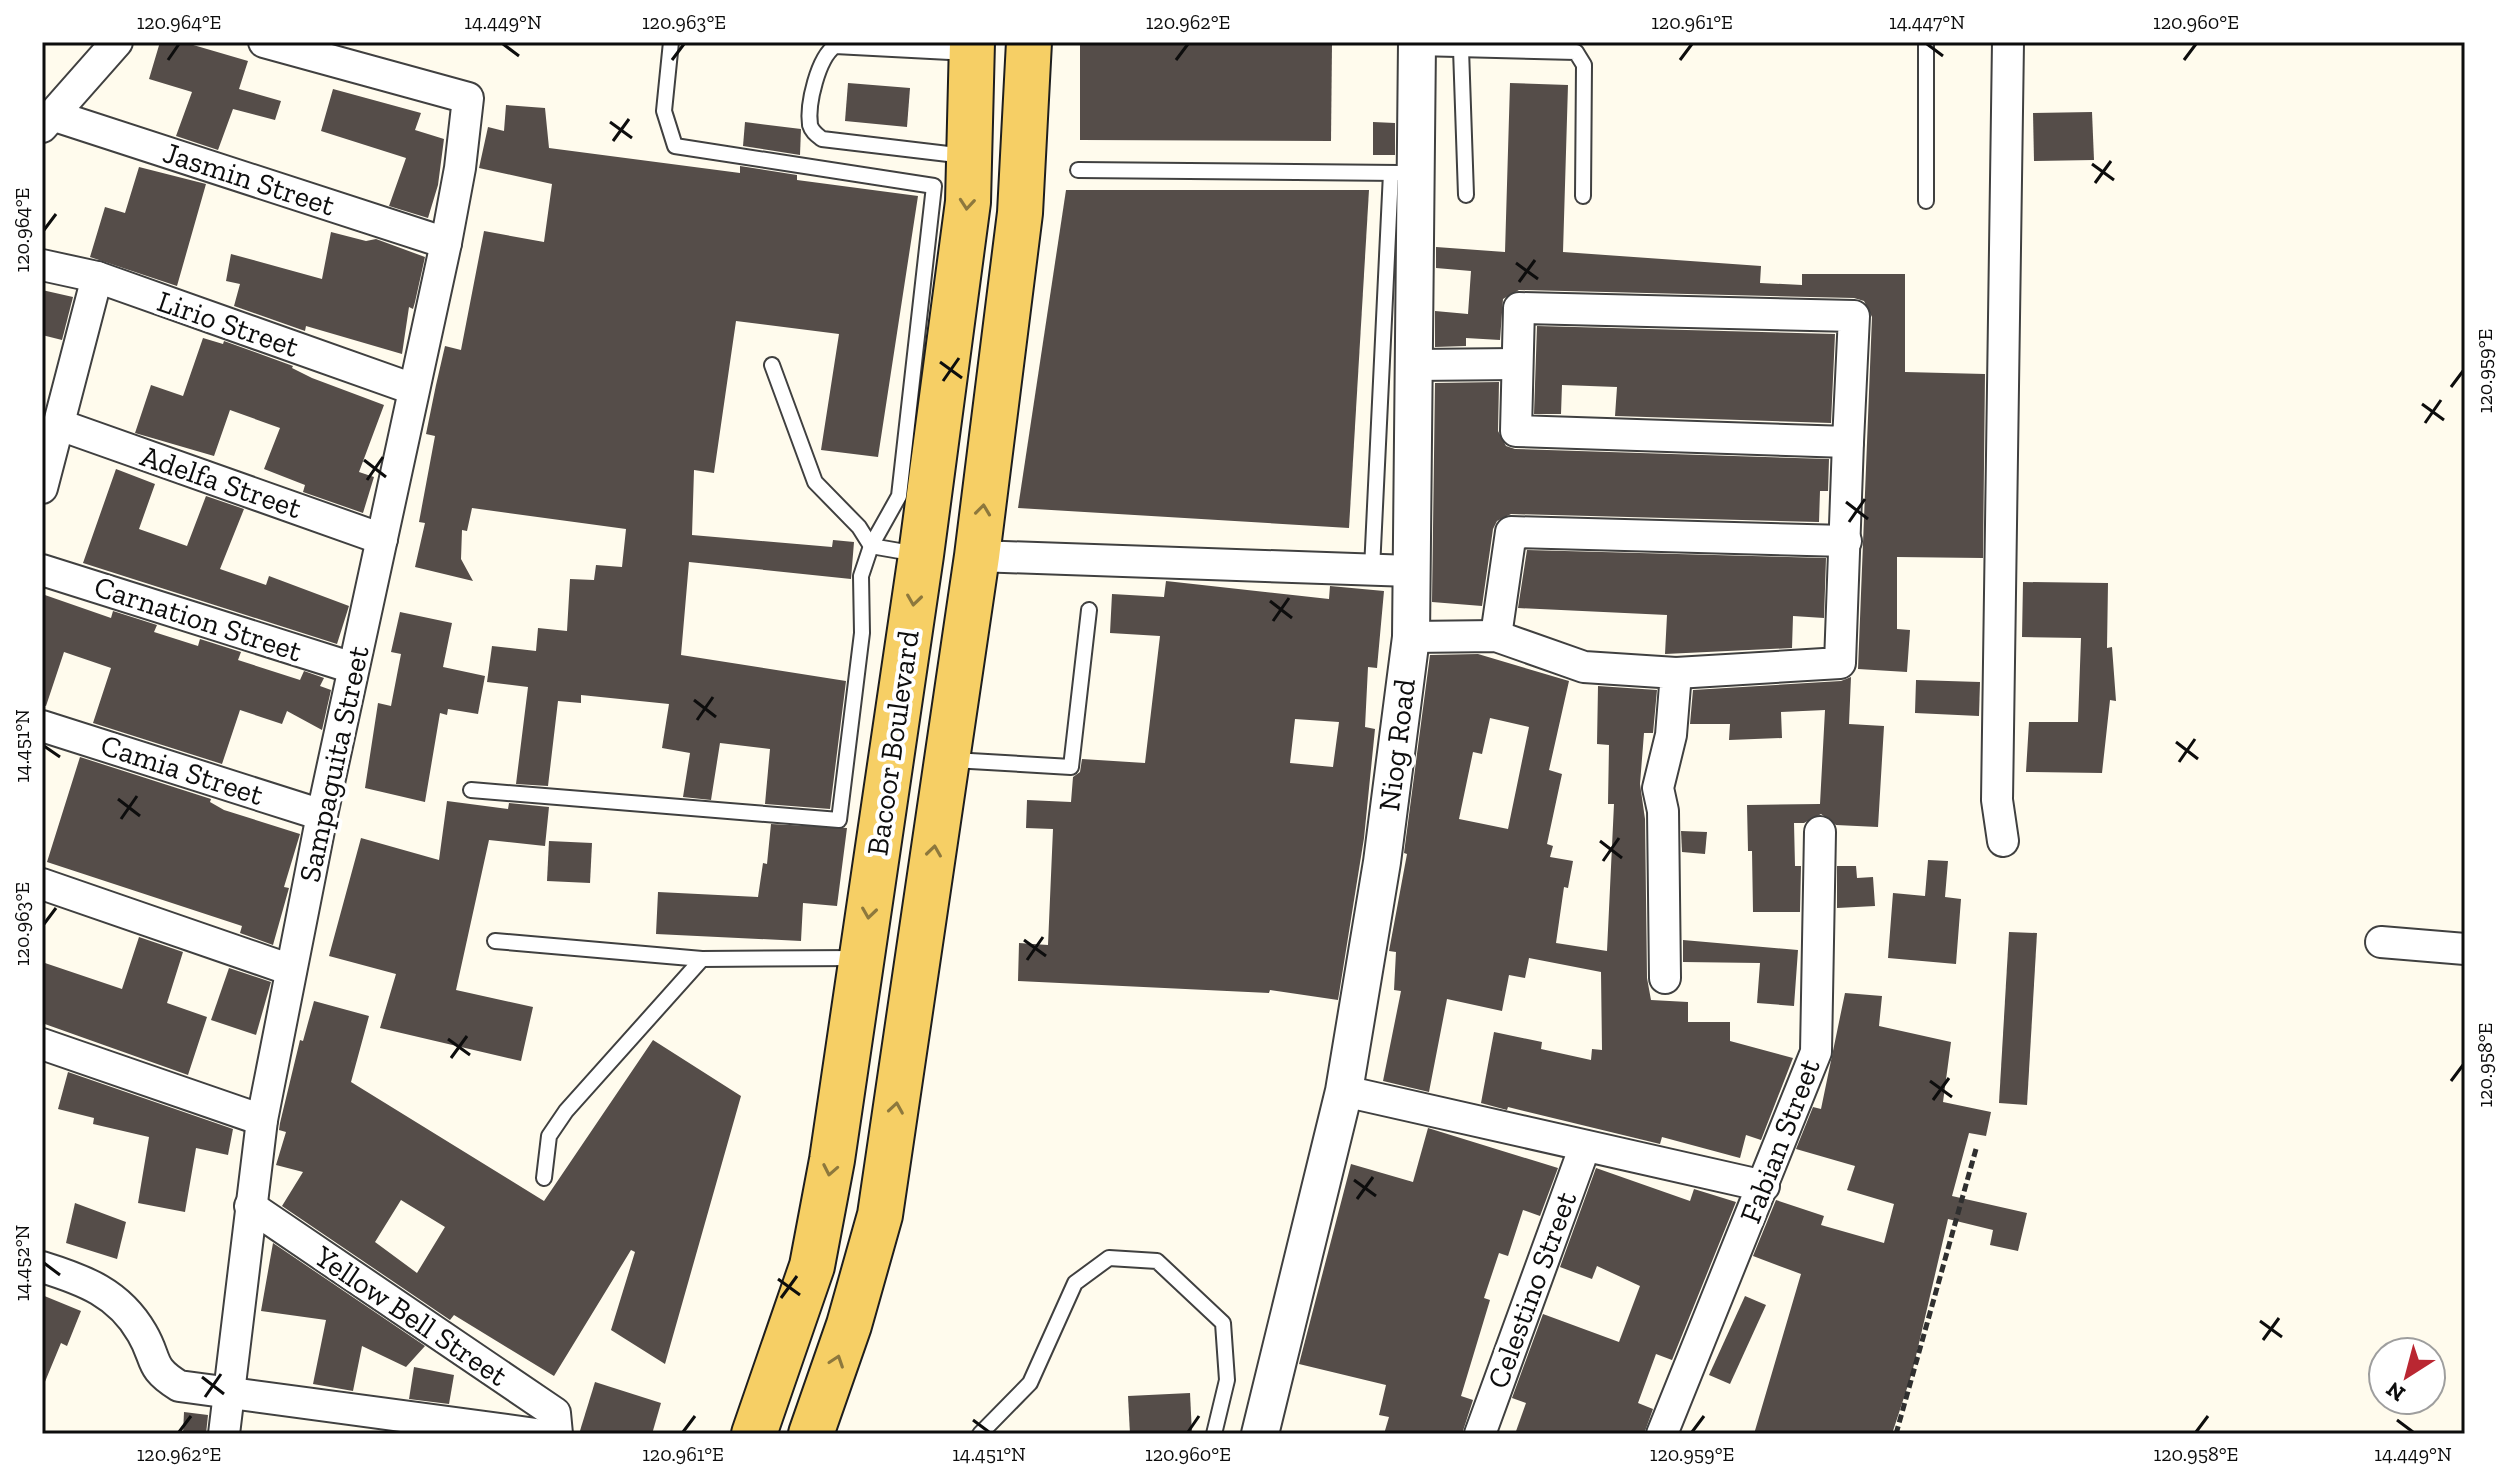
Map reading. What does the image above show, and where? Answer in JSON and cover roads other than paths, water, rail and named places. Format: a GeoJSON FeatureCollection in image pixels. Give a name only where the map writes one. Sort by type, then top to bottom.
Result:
{"type":"FeatureCollection","features":[{"type":"Feature","properties":{"kind":"main road","name":"Bacoor Boulevard"},"geometry":{"type":"LineString","coordinates":[[811,1434],[849,1325],[880,1215],[977,556],[1020,213],[1029,42]]}},
{"type":"Feature","properties":{"kind":"main road","name":"Bacoor Boulevard"},"geometry":{"type":"LineString","coordinates":[[754,1434],[812,1266],[832,1160],[921,555],[968,202],[972,47]]}},
{"type":"Feature","properties":{"kind":"main road"},"geometry":{"type":"LineString","coordinates":[[921,555],[977,556]]}},
{"type":"Feature","properties":{"kind":"street"},"geometry":{"type":"LineString","coordinates":[[47,121],[117,42]]}},
{"type":"Feature","properties":{"kind":"street","name":"Sampaguita Street"},"geometry":{"type":"LineString","coordinates":[[224,1434],[262,1120],[322,815],[446,243],[460,168],[468,98],[264,42]]}},
{"type":"Feature","properties":{"kind":"street"},"geometry":{"type":"LineString","coordinates":[[2003,841],[1997,800],[2008,42]]}},
{"type":"Feature","properties":{"kind":"street","name":"Niog Road"},"geometry":{"type":"LineString","coordinates":[[1260,1434],[1344,1091],[1382,862],[1411,637],[1414,365],[1403,174],[1417,45]]}},
{"type":"Feature","properties":{"kind":"street","name":"Jasmin Street"},"geometry":{"type":"LineString","coordinates":[[47,121],[446,243]]}},
{"type":"Feature","properties":{"kind":"street","name":"Lirio Street"},"geometry":{"type":"LineString","coordinates":[[42,265],[97,277],[413,389]]}},
{"type":"Feature","properties":{"kind":"street"},"geometry":{"type":"LineString","coordinates":[[42,488],[97,277]]}},
{"type":"Feature","properties":{"kind":"street"},"geometry":{"type":"LineString","coordinates":[[1411,637],[1496,636],[1584,667],[1676,673],[1840,663],[1854,316],[1519,308],[1516,431],[1848,442]]}},
{"type":"Feature","properties":{"kind":"street"},"geometry":{"type":"LineString","coordinates":[[1414,365],[1516,364]]}},
{"type":"Feature","properties":{"kind":"street","name":"Adelfa Street"},"geometry":{"type":"LineString","coordinates":[[60,425],[382,539]]}},
{"type":"Feature","properties":{"kind":"street"},"geometry":{"type":"LineString","coordinates":[[1496,636],[1511,532],[1846,541]]}},
{"type":"Feature","properties":{"kind":"street"},"geometry":{"type":"LineString","coordinates":[[977,556],[1411,571]]}},
{"type":"Feature","properties":{"kind":"street","name":"Carnation Street"},"geometry":{"type":"LineString","coordinates":[[42,570],[353,668]]}},
{"type":"Feature","properties":{"kind":"street"},"geometry":{"type":"LineString","coordinates":[[1665,978],[1663,811],[1658,788],[1671,735],[1676,673]]}},
{"type":"Feature","properties":{"kind":"street","name":"Camia Street"},"geometry":{"type":"LineString","coordinates":[[42,726],[322,815]]}},
{"type":"Feature","properties":{"kind":"street","name":"Fabian Street"},"geometry":{"type":"LineString","coordinates":[[1662,1434],[1816,1052],[1820,832]]}},
{"type":"Feature","properties":{"kind":"street"},"geometry":{"type":"LineString","coordinates":[[42,884],[291,970]]}},
{"type":"Feature","properties":{"kind":"street"},"geometry":{"type":"LineString","coordinates":[[2381,942],[2465,949]]}},
{"type":"Feature","properties":{"kind":"street"},"geometry":{"type":"LineString","coordinates":[[42,1044],[262,1120]]}},
{"type":"Feature","properties":{"kind":"street"},"geometry":{"type":"LineString","coordinates":[[1344,1091],[1764,1186]]}},
{"type":"Feature","properties":{"kind":"street","name":"Celestino Street"},"geometry":{"type":"LineString","coordinates":[[1480,1434],[1585,1146]]}},
{"type":"Feature","properties":{"kind":"street","name":"Yellow Bell Street"},"geometry":{"type":"LineString","coordinates":[[250,1206],[555,1413],[557,1434]]}},
{"type":"Feature","properties":{"kind":"street"},"geometry":{"type":"LineString","coordinates":[[42,1267],[90,1284],[124,1305],[144,1335],[159,1374],[179,1386],[536,1434]]}},
{"type":"Feature","properties":{"kind":"lane"},"geometry":{"type":"LineString","coordinates":[[471,790],[839,820],[862,633],[861,576],[871,546],[899,496],[934,186],[675,146],[664,111],[671,42]]}},
{"type":"Feature","properties":{"kind":"lane"},"geometry":{"type":"LineString","coordinates":[[1926,42],[1926,201]]}},
{"type":"Feature","properties":{"kind":"lane"},"geometry":{"type":"LineString","coordinates":[[1417,45],[1461,49],[1569,49],[1582,57],[1583,196]]}},
{"type":"Feature","properties":{"kind":"lane"},"geometry":{"type":"LineString","coordinates":[[969,157],[822,139],[814,133],[810,123],[818,65],[824,53],[835,46],[972,47]]}},
{"type":"Feature","properties":{"kind":"lane"},"geometry":{"type":"LineString","coordinates":[[1461,49],[1466,195]]}},
{"type":"Feature","properties":{"kind":"lane"},"geometry":{"type":"LineString","coordinates":[[1078,170],[1403,174],[1372,569]]}},
{"type":"Feature","properties":{"kind":"lane"},"geometry":{"type":"LineString","coordinates":[[772,365],[815,482],[859,527],[871,546],[921,555]]}},
{"type":"Feature","properties":{"kind":"lane"},"geometry":{"type":"LineString","coordinates":[[947,759],[1071,767],[1089,610]]}},
{"type":"Feature","properties":{"kind":"lane"},"geometry":{"type":"LineString","coordinates":[[495,941],[702,959],[862,958]]}},
{"type":"Feature","properties":{"kind":"lane"},"geometry":{"type":"LineString","coordinates":[[544,1178],[549,1136],[566,1111],[702,959]]}},
{"type":"Feature","properties":{"kind":"lane"},"geometry":{"type":"LineString","coordinates":[[980,1434],[1030,1383],[1075,1283],[1109,1258],[1157,1261],[1223,1323],[1227,1380],[1214,1434]]}}]}
